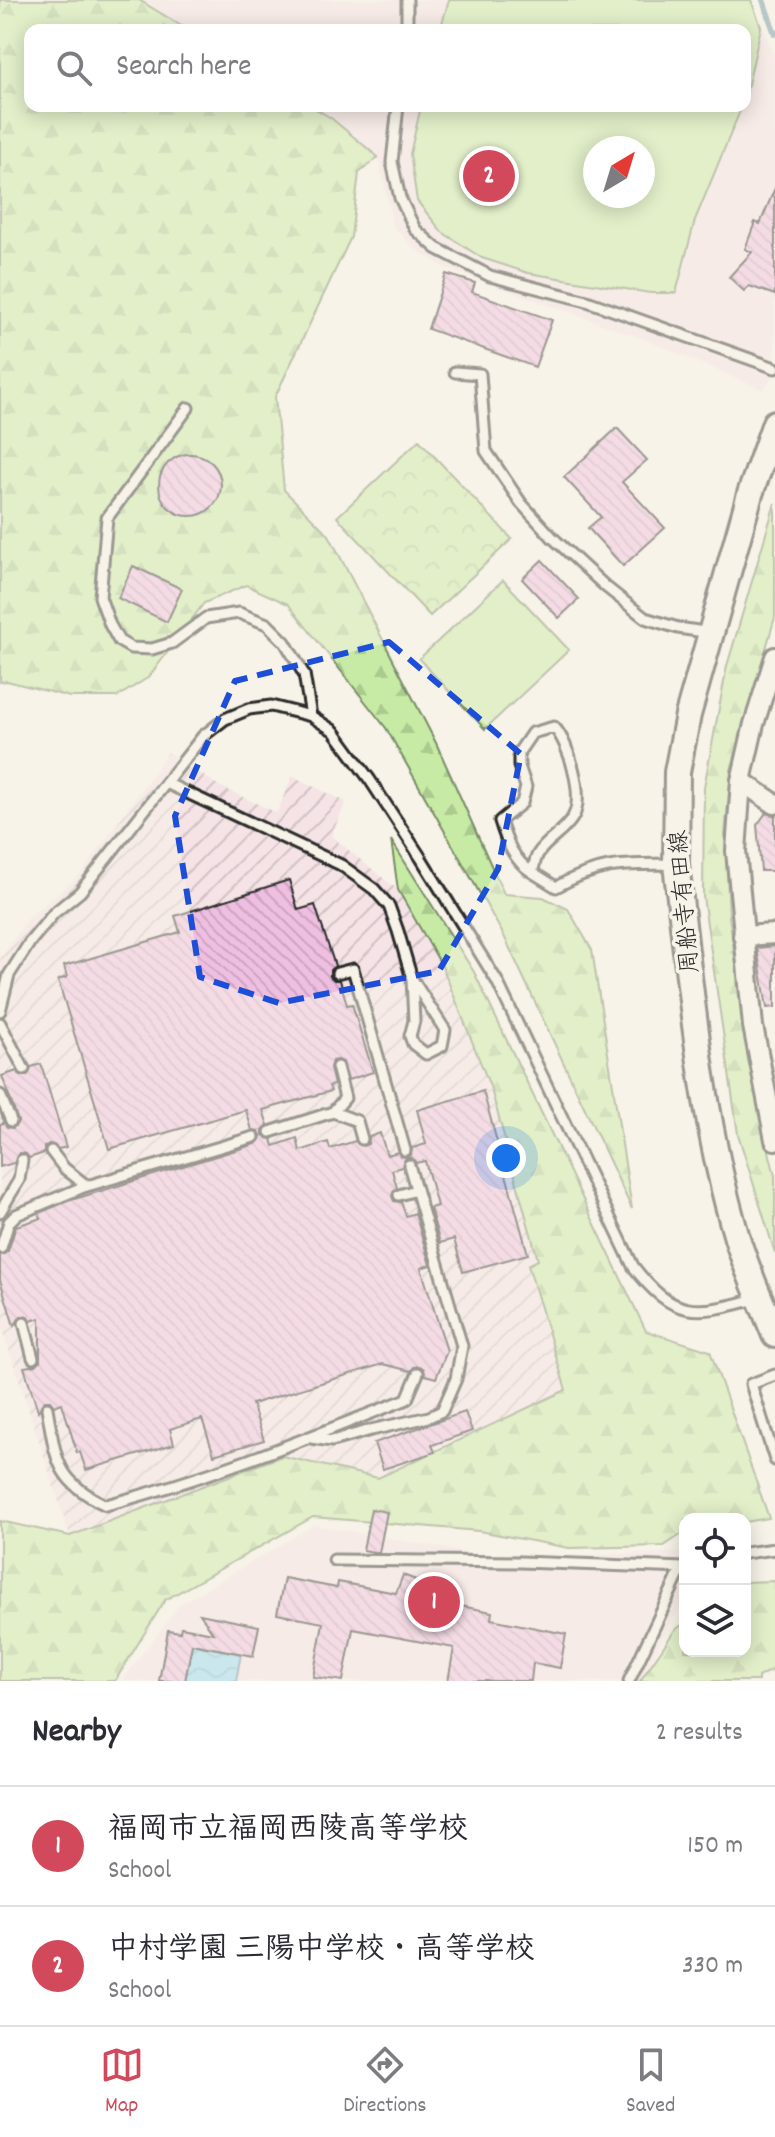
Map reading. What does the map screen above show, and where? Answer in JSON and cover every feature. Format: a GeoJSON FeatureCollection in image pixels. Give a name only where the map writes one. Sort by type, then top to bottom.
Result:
{"type":"FeatureCollection","features":[{"type":"Feature","properties":{"kind":"main road","name":"周船寺有田線"},"geometry":{"type":"LineString","coordinates":[[775,423],[750,494],[688,715],[677,772],[676,864],[695,1031],[708,1111],[738,1240],[775,1335]]}},
{"type":"Feature","properties":{"kind":"street"},"geometry":{"type":"LineString","coordinates":[[775,662],[754,724],[741,781],[736,851],[753,1026],[775,1140]]}},
{"type":"Feature","properties":{"kind":"street"},"geometry":{"type":"LineString","coordinates":[[741,781],[775,804]]}},
{"type":"Feature","properties":{"kind":"street"},"geometry":{"type":"LineString","coordinates":[[743,936],[775,934]]}},
{"type":"Feature","properties":{"kind":"lane"},"geometry":{"type":"LineString","coordinates":[[407,0],[407,24]]}},
{"type":"Feature","properties":{"kind":"lane"},"geometry":{"type":"LineString","coordinates":[[397,112],[392,162],[400,198],[415,229],[436,248],[490,276],[587,301],[775,368]]}},
{"type":"Feature","properties":{"kind":"lane"},"geometry":{"type":"LineString","coordinates":[[455,372],[480,374],[486,451],[521,503],[552,537],[645,618],[678,628],[711,633]]}},
{"type":"Feature","properties":{"kind":"lane"},"geometry":{"type":"LineString","coordinates":[[188,408],[107,518],[100,597],[110,625],[119,641],[131,648],[152,649],[172,643],[206,618],[239,613],[267,624],[285,642],[304,674],[311,716]]}},
{"type":"Feature","properties":{"kind":"lane"},"geometry":{"type":"LineString","coordinates":[[0,1011],[9,975],[30,942],[54,913],[80,892],[203,736],[225,719],[249,709],[271,706],[311,716],[334,731],[370,780],[497,981],[633,1266],[662,1297],[688,1311],[711,1311],[759,1298]]}},
{"type":"Feature","properties":{"kind":"lane"},"geometry":{"type":"LineString","coordinates":[[532,872],[538,854],[574,816],[577,798],[575,777],[563,737],[554,727],[532,733],[519,752],[519,766],[526,787],[522,803],[500,821],[505,841],[524,867],[532,872],[556,887],[583,872],[615,864],[676,864]]}},
{"type":"Feature","properties":{"kind":"lane"},"geometry":{"type":"LineString","coordinates":[[166,783],[341,865],[374,889],[389,906],[412,979],[414,1021],[410,1036],[413,1044],[426,1054],[442,1046],[445,1030],[412,979]]}},
{"type":"Feature","properties":{"kind":"lane"},"geometry":{"type":"LineString","coordinates":[[337,973],[353,969],[405,1150]]}},
{"type":"Feature","properties":{"kind":"lane"},"geometry":{"type":"LineString","coordinates":[[0,1023],[24,1069]]}},
{"type":"Feature","properties":{"kind":"lane"},"geometry":{"type":"LineString","coordinates":[[270,1132],[333,1112],[345,1098],[337,1067]]}},
{"type":"Feature","properties":{"kind":"lane"},"geometry":{"type":"LineString","coordinates":[[0,1095],[11,1121]]}},
{"type":"Feature","properties":{"kind":"lane"},"geometry":{"type":"LineString","coordinates":[[333,1112],[357,1121],[362,1139]]}},
{"type":"Feature","properties":{"kind":"lane"},"geometry":{"type":"LineString","coordinates":[[1,1248],[9,1222],[16,1215],[99,1181],[254,1137]]}},
{"type":"Feature","properties":{"kind":"lane"},"geometry":{"type":"LineString","coordinates":[[51,1151],[64,1168],[87,1186],[99,1181]]}},
{"type":"Feature","properties":{"kind":"lane"},"geometry":{"type":"LineString","coordinates":[[0,1212],[19,1180],[22,1160]]}},
{"type":"Feature","properties":{"kind":"lane"},"geometry":{"type":"LineString","coordinates":[[309,1437],[332,1441],[429,1417],[442,1411],[450,1396],[462,1360],[462,1346],[409,1165]]}},
{"type":"Feature","properties":{"kind":"lane"},"geometry":{"type":"LineString","coordinates":[[399,1195],[416,1190]]}},
{"type":"Feature","properties":{"kind":"lane"},"geometry":{"type":"LineString","coordinates":[[24,1323],[33,1358]]}},
{"type":"Feature","properties":{"kind":"lane"},"geometry":{"type":"LineString","coordinates":[[47,1408],[62,1472],[89,1497],[106,1505],[191,1480],[407,1399],[418,1373]]}},
{"type":"Feature","properties":{"kind":"lane"},"geometry":{"type":"LineString","coordinates":[[775,1375],[751,1384],[775,1460]]}},
{"type":"Feature","properties":{"kind":"lane"},"geometry":{"type":"LineString","coordinates":[[751,1552],[775,1549]]}},
{"type":"Feature","properties":{"kind":"lane"},"geometry":{"type":"LineString","coordinates":[[334,1560],[520,1562],[679,1569]]}},
{"type":"Feature","properties":{"kind":"lane"},"geometry":{"type":"LineString","coordinates":[[629,1681],[679,1577]]}},
{"type":"Feature","properties":{"kind":"highlighted area"},"geometry":{"type":"Polygon","coordinates":[[[389,642],[521,754],[498,869],[439,971],[279,1003],[200,977],[175,816],[235,681],[389,642]]]}},
{"type":"Feature","properties":{"kind":"shaded area"},"geometry":{"type":"Polygon","coordinates":[[[139,0],[753,0],[775,58],[775,374],[763,390],[649,341],[443,267],[416,250],[393,226],[378,157],[321,112],[751,112],[751,24],[178,24],[139,0]]]}},
{"type":"Feature","properties":{"kind":"shaded area"},"geometry":{"type":"Polygon","coordinates":[[[168,752],[219,786],[277,813],[292,776],[346,802],[331,836],[398,890],[442,966],[491,1089],[538,1261],[528,1265],[566,1390],[433,1457],[378,1478],[282,1456],[70,1536],[0,1322],[0,959],[28,918],[82,873],[168,752]]]}},
{"type":"Feature","properties":{"kind":"shaded area"},"geometry":{"type":"Polygon","coordinates":[[[314,1525],[498,1558],[679,1552],[679,1609],[668,1625],[644,1681],[122,1681],[180,1604],[314,1525]]]}},
{"type":"Feature","properties":{"kind":"green space"},"geometry":{"type":"Polygon","coordinates":[[[0,0],[139,0],[178,24],[24,24],[24,112],[321,112],[378,157],[359,173],[351,237],[275,397],[284,490],[329,535],[436,743],[504,894],[543,897],[568,909],[592,950],[632,1209],[504,936],[386,728],[288,604],[246,585],[204,603],[149,677],[117,697],[70,697],[7,681],[0,682],[0,0]]]}},
{"type":"Feature","properties":{"kind":"green space"},"geometry":{"type":"Polygon","coordinates":[[[449,0],[751,0],[761,27],[751,71],[751,24],[442,24],[449,0]]]}},
{"type":"Feature","properties":{"kind":"green space"},"geometry":{"type":"Polygon","coordinates":[[[420,112],[740,112],[695,220],[676,293],[650,293],[528,273],[482,258],[442,232],[417,201],[410,154],[420,112]]]}},
{"type":"Feature","properties":{"kind":"green space"},"geometry":{"type":"Polygon","coordinates":[[[419,440],[512,539],[430,616],[337,517],[419,440]]]}},
{"type":"Feature","properties":{"kind":"green space"},"geometry":{"type":"Polygon","coordinates":[[[775,503],[775,617],[731,770],[725,835],[729,916],[748,1048],[775,1176],[775,1253],[738,1134],[703,897],[704,787],[727,666],[775,503]]]}},
{"type":"Feature","properties":{"kind":"green space"},"geometry":{"type":"Polygon","coordinates":[[[503,580],[569,650],[485,729],[419,659],[503,580]]]}},
{"type":"Feature","properties":{"kind":"green space"},"geometry":{"type":"Polygon","coordinates":[[[391,840],[474,972],[646,1331],[710,1351],[769,1518],[751,1521],[751,1513],[679,1513],[679,1536],[664,1546],[569,1548],[479,1531],[313,1517],[165,1600],[115,1681],[0,1681],[0,1521],[70,1536],[282,1456],[378,1478],[566,1390],[528,1265],[538,1260],[491,1089],[442,966],[398,890],[391,840]]]}},
{"type":"Feature","properties":{"kind":"green space"},"geometry":{"type":"Polygon","coordinates":[[[775,1581],[775,1675],[771,1670],[758,1677],[758,1681],[640,1681],[679,1627],[679,1657],[751,1657],[751,1582],[775,1581]]]}},
{"type":"Feature","properties":{"kind":"water"},"geometry":{"type":"Polygon","coordinates":[[[192,1644],[241,1654],[236,1681],[185,1681],[192,1644]]]}},
{"type":"Feature","properties":{"kind":"building"},"geometry":{"type":"Polygon","coordinates":[[[775,188],[775,295],[749,286],[744,291],[729,277],[752,252],[745,249],[755,222],[760,224],[775,188]]]}},
{"type":"Feature","properties":{"kind":"building"},"geometry":{"type":"Polygon","coordinates":[[[446,274],[475,283],[472,292],[552,320],[535,367],[428,329],[446,274]]]}},
{"type":"Feature","properties":{"kind":"building"},"geometry":{"type":"Polygon","coordinates":[[[617,428],[647,460],[622,482],[665,528],[623,566],[588,528],[601,517],[564,477],[617,428]]]}},
{"type":"Feature","properties":{"kind":"building"},"geometry":{"type":"Polygon","coordinates":[[[184,454],[196,454],[212,463],[219,473],[219,497],[212,507],[196,516],[184,516],[164,502],[159,491],[159,479],[173,459],[184,454]]]}},
{"type":"Feature","properties":{"kind":"building"},"geometry":{"type":"Polygon","coordinates":[[[542,560],[579,599],[559,618],[522,579],[542,560]]]}},
{"type":"Feature","properties":{"kind":"building"},"geometry":{"type":"Polygon","coordinates":[[[133,566],[182,589],[167,622],[118,598],[133,566]]]}},
{"type":"Feature","properties":{"kind":"building"},"geometry":{"type":"Polygon","coordinates":[[[766,813],[775,816],[775,871],[761,871],[757,825],[766,813]]]}},
{"type":"Feature","properties":{"kind":"building"},"geometry":{"type":"Polygon","coordinates":[[[289,880],[298,910],[315,905],[335,966],[330,970],[330,976],[340,980],[347,1005],[352,1004],[373,1072],[348,1080],[343,1062],[332,1061],[330,1068],[334,1085],[329,1086],[331,1091],[263,1110],[268,1125],[263,1135],[272,1139],[274,1146],[297,1138],[300,1151],[328,1142],[330,1149],[355,1141],[363,1146],[368,1144],[369,1137],[380,1133],[387,1155],[398,1152],[406,1157],[411,1155],[412,1148],[426,1144],[417,1110],[483,1091],[528,1254],[463,1272],[454,1239],[440,1243],[430,1208],[437,1206],[425,1161],[416,1163],[412,1158],[406,1158],[402,1167],[392,1170],[397,1188],[392,1196],[394,1201],[401,1202],[406,1216],[415,1213],[430,1265],[421,1268],[447,1351],[436,1378],[425,1375],[420,1366],[411,1371],[383,1364],[252,1404],[264,1440],[214,1455],[202,1419],[170,1429],[174,1444],[86,1470],[80,1452],[77,1453],[62,1403],[54,1406],[50,1401],[45,1401],[38,1411],[24,1367],[40,1361],[40,1318],[31,1321],[27,1316],[21,1316],[14,1326],[0,1280],[0,1255],[8,1251],[16,1226],[41,1218],[39,1213],[68,1201],[256,1144],[261,1136],[259,1131],[252,1130],[246,1110],[109,1149],[58,980],[67,977],[64,966],[180,932],[175,916],[289,880]]]}},
{"type":"Feature","properties":{"kind":"building"},"geometry":{"type":"Polygon","coordinates":[[[775,946],[775,1007],[767,1008],[757,948],[775,946]]]}},
{"type":"Feature","properties":{"kind":"building"},"geometry":{"type":"Polygon","coordinates":[[[41,1064],[66,1147],[59,1149],[49,1144],[44,1147],[44,1153],[29,1158],[20,1153],[14,1163],[0,1167],[0,1124],[13,1128],[18,1121],[2,1076],[17,1071],[21,1076],[27,1076],[31,1067],[41,1064]]]}},
{"type":"Feature","properties":{"kind":"building"},"geometry":{"type":"Polygon","coordinates":[[[465,1412],[472,1431],[432,1445],[435,1452],[383,1469],[374,1443],[465,1412]]]}},
{"type":"Feature","properties":{"kind":"building"},"geometry":{"type":"Polygon","coordinates":[[[371,1509],[387,1512],[379,1553],[363,1550],[371,1509]]]}},
{"type":"Feature","properties":{"kind":"building"},"geometry":{"type":"Polygon","coordinates":[[[403,1575],[424,1583],[419,1598],[492,1612],[491,1619],[566,1634],[560,1668],[533,1663],[531,1681],[448,1681],[454,1648],[353,1629],[343,1681],[313,1677],[323,1623],[277,1614],[284,1578],[337,1588],[338,1582],[396,1593],[403,1575]]]}},
{"type":"Feature","properties":{"kind":"building"},"geometry":{"type":"Polygon","coordinates":[[[200,1614],[259,1626],[253,1656],[192,1644],[185,1681],[159,1681],[168,1630],[180,1632],[181,1627],[213,1633],[200,1614]]]}},
{"type":"Feature","properties":{"kind":"waterway"},"geometry":{"type":"LineString","coordinates":[[763,0],[775,34]]}},
{"type":"Feature","properties":{"kind":"place","name":"中村学園 三陽中学校・高等学校"},"geometry":{"type":"Point","coordinates":[489,176]}},
{"type":"Feature","properties":{"kind":"place","name":"福岡市立福岡西陵高等学校"},"geometry":{"type":"Point","coordinates":[434,1602]}}]}
